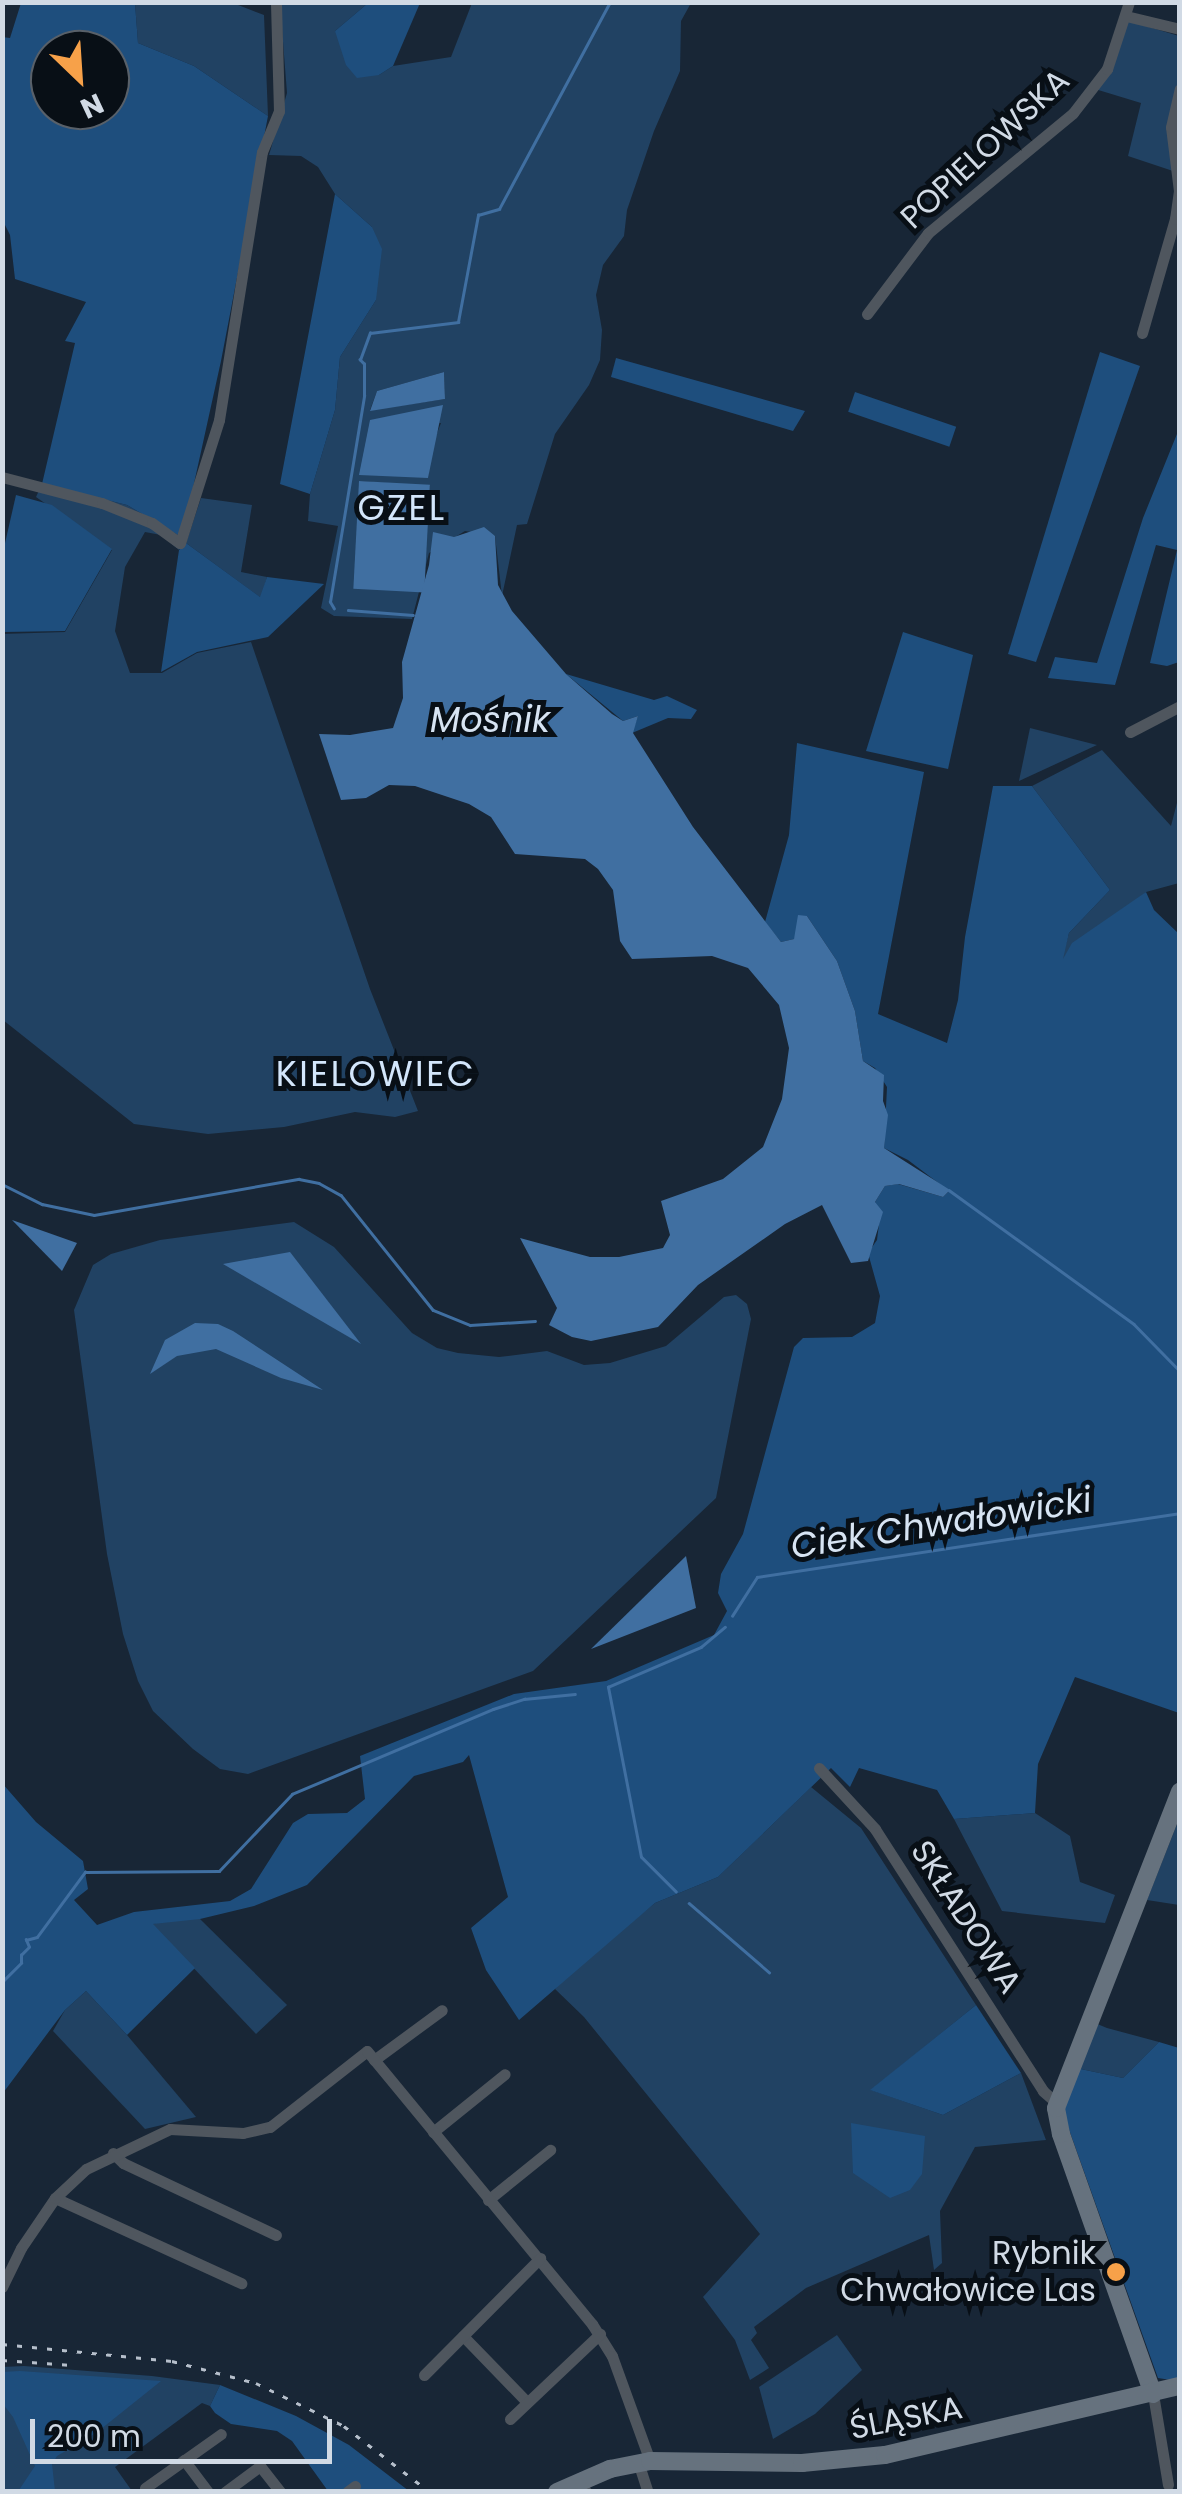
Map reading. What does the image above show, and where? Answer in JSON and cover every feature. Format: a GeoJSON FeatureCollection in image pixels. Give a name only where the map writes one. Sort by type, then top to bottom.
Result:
{"type":"FeatureCollection","features":[{"type":"Feature","properties":{"kind":"street"},"geometry":{"type":"LineString","coordinates":[[2,477],[102,503],[152,522],[180,543],[219,420],[262,152],[279,111],[276,2]]}},
{"type":"Feature","properties":{"kind":"street","name":"POPIELOWSKA"},"geometry":{"type":"LineString","coordinates":[[866,314],[928,233],[1073,113],[1107,69],[1128,9],[1180,29]]}},
{"type":"Feature","properties":{"kind":"street"},"geometry":{"type":"LineString","coordinates":[[1142,333],[1176,219],[1179,191],[1171,127],[1180,89]]}},
{"type":"Feature","properties":{"kind":"street"},"geometry":{"type":"LineString","coordinates":[[1130,732],[1180,706]]}},
{"type":"Feature","properties":{"kind":"street","name":"SKŁADOWA"},"geometry":{"type":"LineString","coordinates":[[819,1768],[875,1829],[1042,2091],[1057,2103]]}},
{"type":"Feature","properties":{"kind":"street"},"geometry":{"type":"LineString","coordinates":[[1168,2485],[1153,2394],[1061,2134],[1057,2103],[1180,1790]]}},
{"type":"Feature","properties":{"kind":"street"},"geometry":{"type":"LineString","coordinates":[[374,2060],[442,2010]]}},
{"type":"Feature","properties":{"kind":"street"},"geometry":{"type":"LineString","coordinates":[[2,2287],[21,2248],[54,2198],[77,2176],[113,2153],[170,2129],[244,2133],[264,2129],[288,2116],[367,2051],[600,2334],[644,2462],[648,2492]]}},
{"type":"Feature","properties":{"kind":"street"},"geometry":{"type":"LineString","coordinates":[[433,2132],[505,2074]]}},
{"type":"Feature","properties":{"kind":"street"},"geometry":{"type":"LineString","coordinates":[[488,2200],[550,2150]]}},
{"type":"Feature","properties":{"kind":"street"},"geometry":{"type":"LineString","coordinates":[[113,2153],[124,2163],[276,2234]]}},
{"type":"Feature","properties":{"kind":"street"},"geometry":{"type":"LineString","coordinates":[[54,2198],[242,2283]]}},
{"type":"Feature","properties":{"kind":"street"},"geometry":{"type":"LineString","coordinates":[[424,2375],[540,2258]]}},
{"type":"Feature","properties":{"kind":"street"},"geometry":{"type":"LineString","coordinates":[[510,2419],[600,2334]]}},
{"type":"Feature","properties":{"kind":"street"},"geometry":{"type":"LineString","coordinates":[[463,2336],[527,2402]]}},
{"type":"Feature","properties":{"kind":"street","name":"ŚLĄSKA"},"geometry":{"type":"LineString","coordinates":[[557,2492],[610,2469],[644,2462],[851,2460],[1180,2386]]}},
{"type":"Feature","properties":{"kind":"street"},"geometry":{"type":"LineString","coordinates":[[146,2488],[221,2434]]}},
{"type":"Feature","properties":{"kind":"street"},"geometry":{"type":"LineString","coordinates":[[184,2460],[208,2492]]}},
{"type":"Feature","properties":{"kind":"street"},"geometry":{"type":"LineString","coordinates":[[225,2492],[260,2466],[280,2492]]}},
{"type":"Feature","properties":{"kind":"shaded area"},"geometry":{"type":"Polygon","coordinates":[[[21,3],[135,3],[138,43],[194,66],[268,116],[221,361],[191,497],[178,535],[127,505],[42,484],[75,343],[65,341],[86,302],[15,279],[10,235],[2,219],[2,37],[10,38],[21,3]]]}},
{"type":"Feature","properties":{"kind":"shaded area"},"geometry":{"type":"Polygon","coordinates":[[[135,3],[233,3],[264,15],[268,116],[194,66],[138,43],[135,3]]]}},
{"type":"Feature","properties":{"kind":"shaded area"},"geometry":{"type":"Polygon","coordinates":[[[280,3],[368,3],[335,31],[379,75],[393,66],[451,57],[472,3],[691,3],[681,21],[680,71],[627,210],[624,236],[603,265],[596,295],[602,330],[600,360],[589,385],[555,434],[527,524],[517,525],[502,596],[495,536],[465,531],[429,553],[412,619],[334,616],[321,608],[338,526],[308,521],[310,494],[335,410],[340,357],[376,300],[372,227],[335,194],[318,167],[301,156],[269,155],[287,93],[280,3]],[[444,372],[377,391],[370,410],[445,399],[444,372]],[[370,420],[428,478],[431,448],[441,423],[370,420]],[[359,481],[416,589],[430,486],[359,481]]]}},
{"type":"Feature","properties":{"kind":"shaded area"},"geometry":{"type":"Polygon","coordinates":[[[368,3],[420,3],[393,66],[379,75],[357,78],[346,65],[335,31],[368,3]]]}},
{"type":"Feature","properties":{"kind":"shaded area"},"geometry":{"type":"Polygon","coordinates":[[[1129,21],[1179,36],[1179,76],[1169,137],[1173,171],[1128,156],[1141,103],[1095,89],[1129,21]]]}},
{"type":"Feature","properties":{"kind":"shaded area"},"geometry":{"type":"Polygon","coordinates":[[[335,194],[372,227],[382,249],[376,300],[340,357],[335,410],[310,494],[280,484],[335,194]]]}},
{"type":"Feature","properties":{"kind":"shaded area"},"geometry":{"type":"Polygon","coordinates":[[[1100,352],[1140,366],[1036,662],[1008,654],[1100,352]]]}},
{"type":"Feature","properties":{"kind":"shaded area"},"geometry":{"type":"Polygon","coordinates":[[[616,358],[805,411],[793,431],[611,377],[616,358]]]}},
{"type":"Feature","properties":{"kind":"shaded area"},"geometry":{"type":"Polygon","coordinates":[[[855,392],[956,427],[949,447],[848,412],[855,392]]]}},
{"type":"Feature","properties":{"kind":"shaded area"},"geometry":{"type":"Polygon","coordinates":[[[1179,429],[1179,662],[1167,666],[1150,663],[1177,550],[1156,545],[1115,685],[1048,678],[1055,657],[1097,663],[1143,518],[1179,429]]]}},
{"type":"Feature","properties":{"kind":"shaded area"},"geometry":{"type":"Polygon","coordinates":[[[42,484],[127,505],[178,535],[179,550],[161,535],[145,532],[125,567],[115,631],[130,673],[162,673],[197,653],[251,642],[370,989],[418,1111],[395,1117],[355,1112],[284,1127],[208,1134],[134,1124],[3,1020],[2,634],[65,632],[112,550],[36,497],[42,484]]]}},
{"type":"Feature","properties":{"kind":"shaded area"},"geometry":{"type":"Polygon","coordinates":[[[16,495],[52,505],[112,549],[65,631],[3,632],[3,552],[16,495]]]}},
{"type":"Feature","properties":{"kind":"shaded area"},"geometry":{"type":"Polygon","coordinates":[[[201,498],[252,505],[241,572],[267,577],[261,598],[186,543],[201,498]]]}},
{"type":"Feature","properties":{"kind":"shaded area"},"geometry":{"type":"Polygon","coordinates":[[[186,543],[260,597],[267,577],[324,584],[268,637],[197,652],[161,672],[179,550],[186,543]]]}},
{"type":"Feature","properties":{"kind":"shaded area"},"geometry":{"type":"Polygon","coordinates":[[[903,632],[973,655],[948,769],[866,751],[903,632]]]}},
{"type":"Feature","properties":{"kind":"shaded area"},"geometry":{"type":"Polygon","coordinates":[[[566,674],[654,700],[667,696],[697,710],[691,719],[668,718],[632,733],[638,716],[623,721],[566,674]]]}},
{"type":"Feature","properties":{"kind":"shaded area"},"geometry":{"type":"Polygon","coordinates":[[[1030,728],[1097,745],[1019,781],[1030,728]]]}},
{"type":"Feature","properties":{"kind":"shaded area"},"geometry":{"type":"Polygon","coordinates":[[[797,743],[924,772],[878,1014],[947,1043],[958,1000],[965,937],[993,786],[1032,786],[1110,890],[1069,933],[1063,959],[1072,943],[1146,892],[1154,910],[1179,934],[1179,1713],[1075,1677],[1038,1764],[1035,1813],[954,1819],[937,1790],[859,1768],[850,1787],[831,1768],[718,1877],[655,1903],[519,2020],[486,1970],[471,1928],[508,1897],[469,1755],[463,1762],[414,1776],[307,1885],[254,1906],[200,1919],[153,1924],[195,1968],[127,2035],[86,1991],[65,2010],[3,2093],[2,1783],[36,1822],[83,1861],[88,1889],[74,1900],[97,1925],[134,1912],[230,1901],[251,1889],[293,1823],[308,1814],[347,1813],[365,1799],[360,1756],[514,1694],[606,1681],[714,1635],[727,1611],[718,1593],[721,1574],[743,1534],[794,1347],[803,1338],[852,1337],[875,1323],[880,1296],[868,1253],[877,1240],[880,1216],[875,1202],[885,1186],[898,1184],[943,1197],[949,1191],[908,1160],[884,1148],[887,1087],[875,1068],[863,1061],[855,1011],[837,961],[807,916],[794,939],[781,942],[765,922],[789,835],[797,743]]]}},
{"type":"Feature","properties":{"kind":"shaded area"},"geometry":{"type":"Polygon","coordinates":[[[1102,750],[1171,826],[1179,795],[1179,883],[1146,892],[1059,969],[1069,933],[1110,890],[1032,786],[1102,750]]]}},
{"type":"Feature","properties":{"kind":"shaded area"},"geometry":{"type":"Polygon","coordinates":[[[294,1222],[334,1247],[412,1333],[437,1348],[458,1353],[499,1357],[547,1351],[584,1365],[610,1363],[666,1346],[724,1297],[736,1295],[747,1304],[751,1319],[716,1498],[533,1671],[248,1774],[220,1769],[193,1749],[153,1711],[138,1681],[123,1634],[107,1554],[74,1310],[93,1265],[111,1254],[160,1240],[294,1222]]]}},
{"type":"Feature","properties":{"kind":"shaded area"},"geometry":{"type":"Polygon","coordinates":[[[811,1787],[861,1828],[976,2005],[871,2090],[943,2115],[1021,2073],[1046,2140],[975,2147],[940,2211],[942,2263],[934,2270],[929,2235],[806,2288],[754,2327],[757,2333],[751,2340],[769,2368],[750,2380],[735,2340],[703,2297],[760,2234],[584,2017],[555,1989],[562,1979],[655,1903],[718,1877],[811,1787]]]}},
{"type":"Feature","properties":{"kind":"shaded area"},"geometry":{"type":"Polygon","coordinates":[[[1035,1813],[1070,1836],[1080,1882],[1115,1895],[1105,1923],[1002,1911],[954,1819],[1035,1813]]]}},
{"type":"Feature","properties":{"kind":"shaded area"},"geometry":{"type":"Polygon","coordinates":[[[1179,1819],[1179,1905],[1147,1900],[1179,1819]]]}},
{"type":"Feature","properties":{"kind":"shaded area"},"geometry":{"type":"Polygon","coordinates":[[[179,1918],[200,1919],[287,2005],[256,2034],[152,1924],[179,1918]]]}},
{"type":"Feature","properties":{"kind":"shaded area"},"geometry":{"type":"Polygon","coordinates":[[[86,1991],[196,2117],[145,2129],[53,2031],[65,2010],[86,1991]]]}},
{"type":"Feature","properties":{"kind":"shaded area"},"geometry":{"type":"Polygon","coordinates":[[[976,2005],[1021,2073],[943,2115],[870,2090],[976,2005]]]}},
{"type":"Feature","properties":{"kind":"shaded area"},"geometry":{"type":"Polygon","coordinates":[[[1090,2021],[1159,2042],[1123,2078],[1076,2068],[1090,2021]]]}},
{"type":"Feature","properties":{"kind":"shaded area"},"geometry":{"type":"Polygon","coordinates":[[[1159,2042],[1179,2048],[1177,2381],[1158,2378],[1062,2110],[1076,2068],[1123,2078],[1159,2042]]]}},
{"type":"Feature","properties":{"kind":"shaded area"},"geometry":{"type":"Polygon","coordinates":[[[851,2123],[925,2136],[922,2174],[910,2190],[890,2198],[853,2173],[851,2123]]]}},
{"type":"Feature","properties":{"kind":"shaded area"},"geometry":{"type":"Polygon","coordinates":[[[837,2335],[862,2370],[815,2414],[773,2439],[759,2387],[837,2335]]]}},
{"type":"Feature","properties":{"kind":"shaded area"},"geometry":{"type":"Polygon","coordinates":[[[2,2367],[220,2385],[210,2406],[202,2403],[115,2467],[132,2491],[3,2491],[2,2367]]]}},
{"type":"Feature","properties":{"kind":"shaded area"},"geometry":{"type":"Polygon","coordinates":[[[2,2372],[161,2381],[96,2433],[57,2456],[52,2464],[55,2491],[19,2490],[35,2466],[3,2404],[2,2372]]]}},
{"type":"Feature","properties":{"kind":"shaded area"},"geometry":{"type":"Polygon","coordinates":[[[220,2385],[296,2416],[349,2445],[409,2491],[328,2491],[292,2441],[277,2431],[231,2424],[215,2413],[210,2406],[220,2385]]]}},
{"type":"Feature","properties":{"kind":"water"},"geometry":{"type":"Polygon","coordinates":[[[444,372],[445,399],[370,411],[377,391],[444,372]]]}},
{"type":"Feature","properties":{"kind":"water"},"geometry":{"type":"Polygon","coordinates":[[[443,405],[428,478],[359,475],[370,420],[443,405]]]}},
{"type":"Feature","properties":{"kind":"water"},"geometry":{"type":"Polygon","coordinates":[[[359,481],[430,485],[424,593],[353,589],[359,481]]]}},
{"type":"Feature","properties":{"kind":"water","name":"Mośnik"},"geometry":{"type":"Polygon","coordinates":[[[484,527],[495,536],[498,585],[512,611],[566,674],[612,714],[623,721],[638,716],[633,733],[693,827],[781,942],[794,939],[798,915],[807,916],[837,961],[855,1011],[863,1061],[884,1075],[883,1101],[888,1115],[884,1148],[950,1190],[943,1197],[899,1184],[885,1186],[875,1202],[883,1212],[868,1261],[851,1263],[822,1205],[785,1224],[698,1285],[658,1327],[591,1341],[572,1337],[549,1325],[557,1308],[520,1238],[590,1257],[619,1257],[663,1248],[670,1235],[661,1201],[723,1179],[763,1147],[782,1099],[789,1048],[779,1005],[748,968],[712,956],[632,959],[620,941],[613,890],[585,859],[515,854],[491,817],[469,804],[415,786],[389,785],[366,798],[341,800],[319,734],[350,735],[393,728],[403,698],[402,662],[429,565],[433,532],[454,537],[484,527]]]}},
{"type":"Feature","properties":{"kind":"water"},"geometry":{"type":"Polygon","coordinates":[[[12,1220],[77,1243],[62,1271],[12,1220]]]}},
{"type":"Feature","properties":{"kind":"water"},"geometry":{"type":"Polygon","coordinates":[[[290,1252],[361,1344],[223,1264],[290,1252]]]}},
{"type":"Feature","properties":{"kind":"water"},"geometry":{"type":"Polygon","coordinates":[[[195,1323],[218,1324],[233,1331],[323,1390],[281,1378],[216,1349],[177,1356],[150,1374],[165,1340],[195,1323]]]}},
{"type":"Feature","properties":{"kind":"water"},"geometry":{"type":"Polygon","coordinates":[[[686,1556],[696,1608],[591,1649],[686,1556]]]}},
{"type":"Feature","properties":{"kind":"waterway"},"geometry":{"type":"LineString","coordinates":[[334,609],[330,602],[364,396],[364,364],[360,360],[370,333],[458,322],[478,215],[499,209],[610,2]]}},
{"type":"Feature","properties":{"kind":"waterway"},"geometry":{"type":"LineString","coordinates":[[348,610],[413,615]]}},
{"type":"Feature","properties":{"kind":"waterway"},"geometry":{"type":"LineString","coordinates":[[2,1184],[42,1204],[94,1215],[299,1179],[319,1183],[341,1195],[433,1310],[470,1325],[535,1321]]}},
{"type":"Feature","properties":{"kind":"waterway"},"geometry":{"type":"LineString","coordinates":[[949,1190],[1134,1324],[1180,1371]]}},
{"type":"Feature","properties":{"kind":"waterway","name":"Ciek Chwałowicki"},"geometry":{"type":"LineString","coordinates":[[732,1616],[757,1577],[1180,1513]]}},
{"type":"Feature","properties":{"kind":"waterway"},"geometry":{"type":"LineString","coordinates":[[676,1892],[641,1857],[608,1687],[701,1647],[725,1627]]}},
{"type":"Feature","properties":{"kind":"waterway","name":"Ciek Chwałowicki"},"geometry":{"type":"LineString","coordinates":[[2,1982],[21,1963],[21,1955],[29,1947],[26,1940],[37,1937],[85,1872],[219,1871],[292,1794],[493,1709],[524,1699],[575,1694]]}},
{"type":"Feature","properties":{"kind":"waterway"},"geometry":{"type":"LineString","coordinates":[[689,1903],[769,1972]]}},
{"type":"Feature","properties":{"kind":"railway"},"geometry":{"type":"LineString","coordinates":[[2,2344],[172,2361],[256,2383],[344,2426],[430,2492]]}},
{"type":"Feature","properties":{"kind":"railway"},"geometry":{"type":"LineString","coordinates":[[2,2360],[72,2365]]}},
{"type":"Feature","properties":{"kind":"place","name":"Rybnik Chwałowice Las"},"geometry":{"type":"Point","coordinates":[1116,2272]}},
{"type":"Feature","properties":{"kind":"district","name":"GZEL"},"geometry":{"type":"Point","coordinates":[402,508]}},
{"type":"Feature","properties":{"kind":"district","name":"KIELOWIEC"},"geometry":{"type":"Point","coordinates":[376,1074]}}]}
